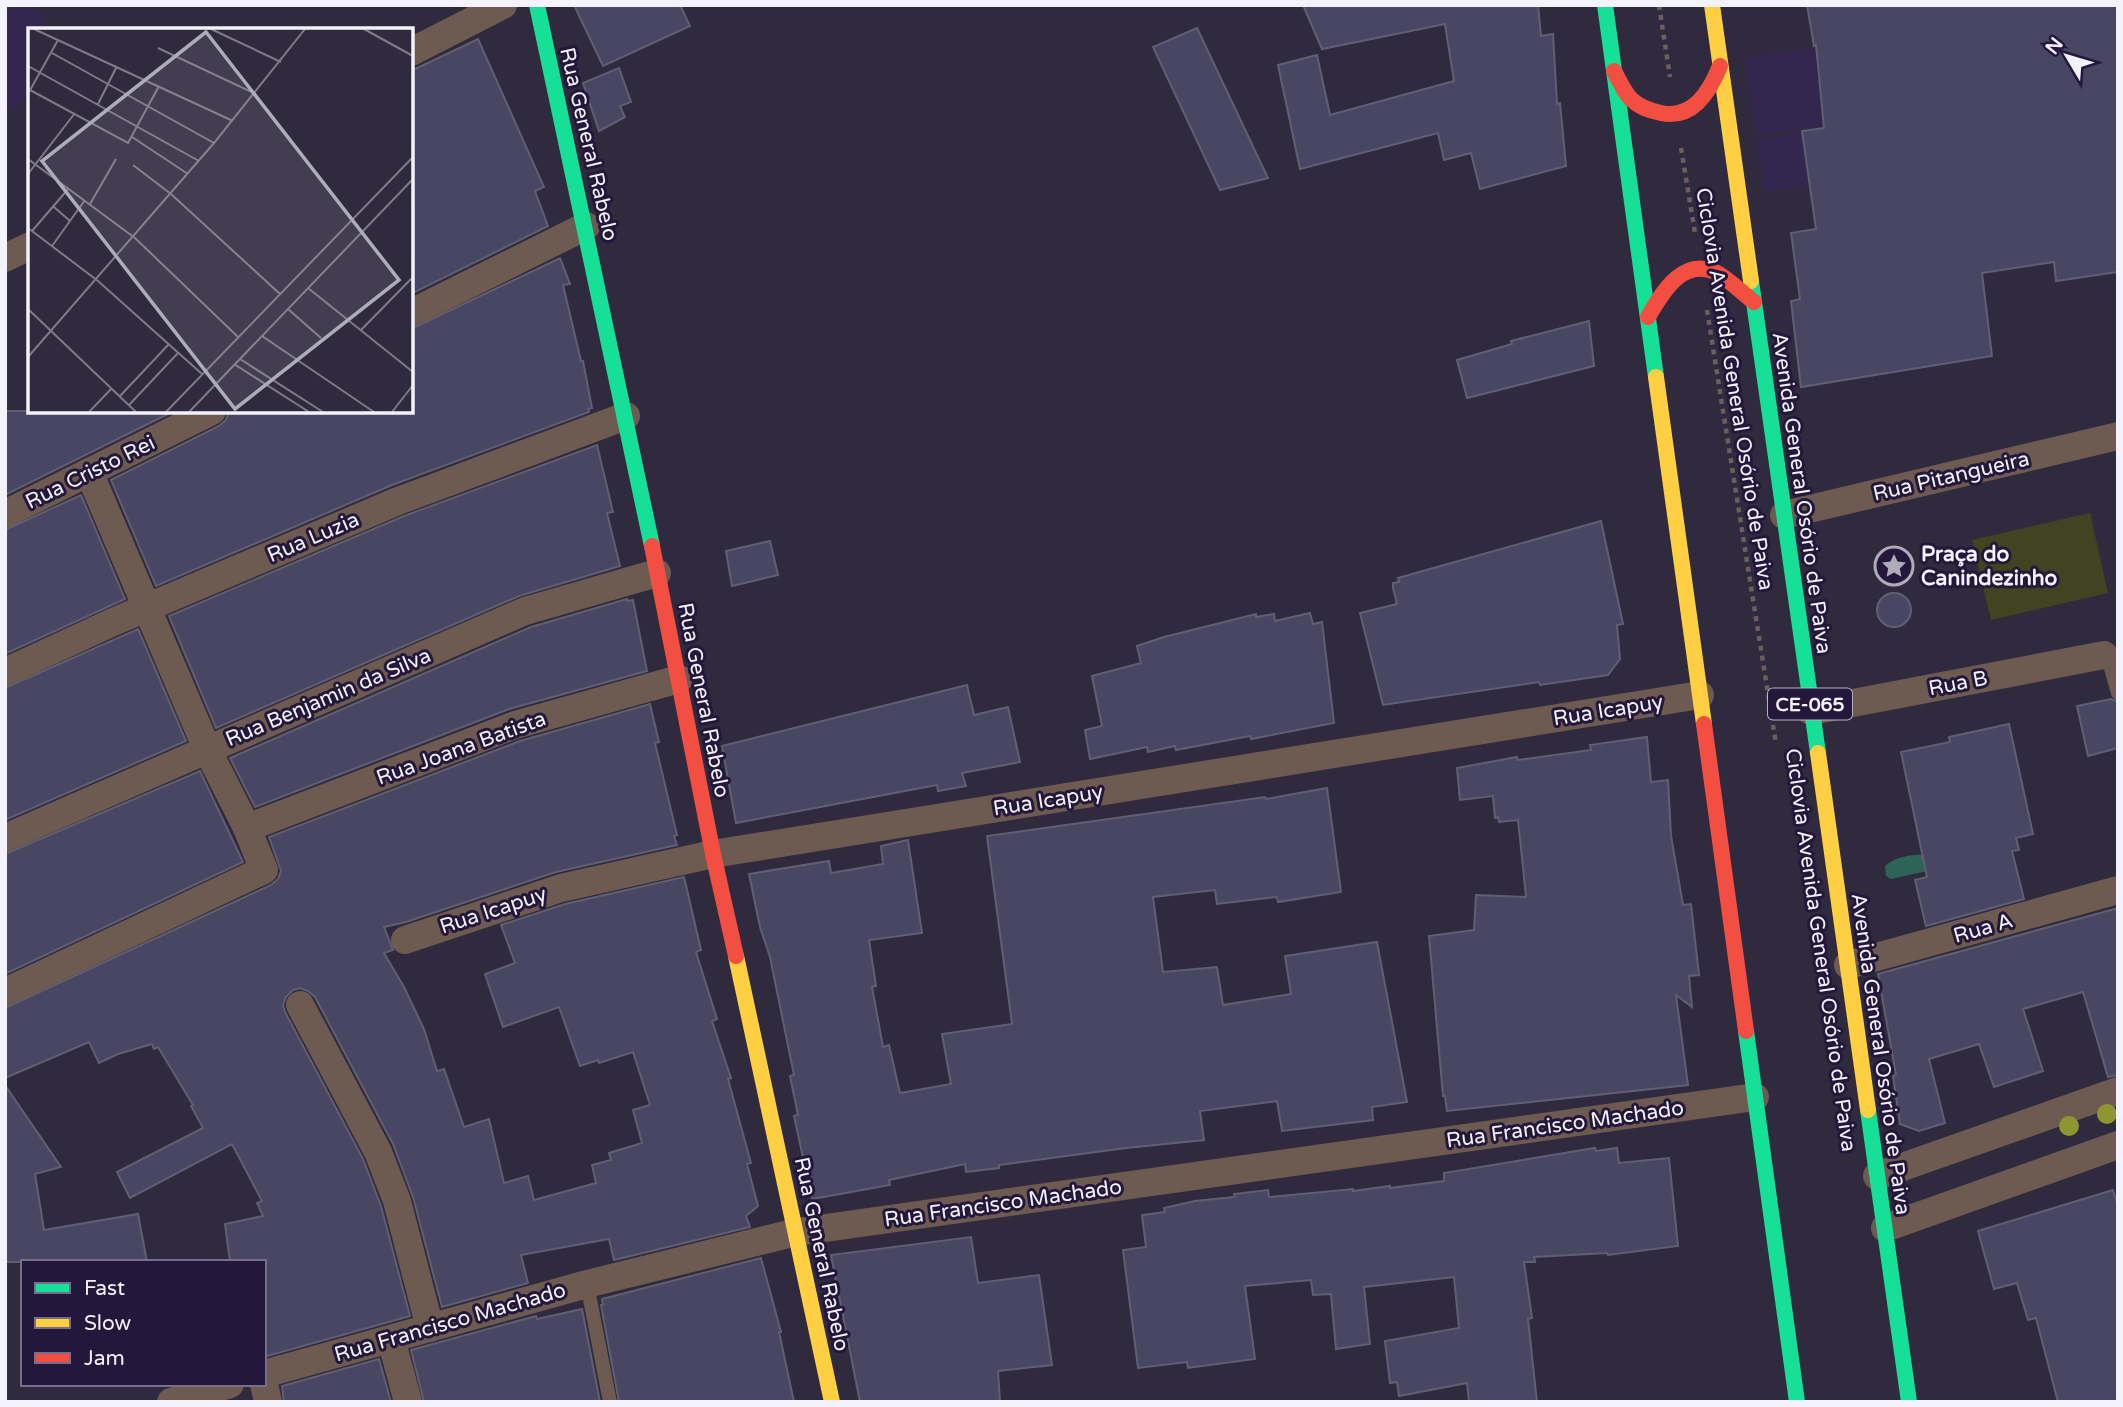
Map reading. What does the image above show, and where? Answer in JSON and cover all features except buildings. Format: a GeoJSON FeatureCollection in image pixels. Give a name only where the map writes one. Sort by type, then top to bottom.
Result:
{"type":"FeatureCollection","features":[{"type":"Feature","properties":{"kind":"main road","name":"Rua General Rabelo"},"geometry":{"type":"LineString","coordinates":[[537,5],[626,416],[713,854],[832,1402]]}},
{"type":"Feature","properties":{"kind":"main road"},"geometry":{"type":"LineString","coordinates":[[1605,5],[1797,1402]]}},
{"type":"Feature","properties":{"kind":"main road","name":"Avenida General Osório de Paiva"},"geometry":{"type":"LineString","coordinates":[[1712,5],[1909,1402]]}},
{"type":"Feature","properties":{"kind":"main road"},"geometry":{"type":"LineString","coordinates":[[1614,71],[1631,99],[1644,109],[1662,115],[1676,115],[1693,110],[1706,96],[1720,66]]}},
{"type":"Feature","properties":{"kind":"main road"},"geometry":{"type":"LineString","coordinates":[[1648,317],[1674,276],[1700,268],[1715,272],[1754,302]]}},
{"type":"Feature","properties":{"kind":"street"},"geometry":{"type":"LineString","coordinates":[[413,51],[503,5]]}},
{"type":"Feature","properties":{"kind":"street"},"geometry":{"type":"LineString","coordinates":[[413,312],[586,226]]}},
{"type":"Feature","properties":{"kind":"street"},"geometry":{"type":"LineString","coordinates":[[5,258],[28,247]]}},
{"type":"Feature","properties":{"kind":"street","name":"Rua Cristo Rei"},"geometry":{"type":"LineString","coordinates":[[5,514],[208,413]]}},
{"type":"Feature","properties":{"kind":"street","name":"Rua Luzia"},"geometry":{"type":"LineString","coordinates":[[5,672],[398,501],[626,416]]}},
{"type":"Feature","properties":{"kind":"street","name":"Rua Pitangueira"},"geometry":{"type":"LineString","coordinates":[[1784,515],[2118,436]]}},
{"type":"Feature","properties":{"kind":"street"},"geometry":{"type":"LineString","coordinates":[[5,992],[264,870],[247,828],[207,749],[89,472]]}},
{"type":"Feature","properties":{"kind":"street","name":"Rua Benjamin da Silva"},"geometry":{"type":"LineString","coordinates":[[5,838],[525,611],[657,573]]}},
{"type":"Feature","properties":{"kind":"street","name":"Rua B"},"geometry":{"type":"LineString","coordinates":[[1811,711],[2104,655]]}},
{"type":"Feature","properties":{"kind":"street","name":"Rua Joana Batista"},"geometry":{"type":"LineString","coordinates":[[247,828],[515,725],[679,678]]}},
{"type":"Feature","properties":{"kind":"street","name":"Rua Icapuy"},"geometry":{"type":"LineString","coordinates":[[404,940],[561,888],[713,854],[1700,695]]}},
{"type":"Feature","properties":{"kind":"street","name":"Rua A"},"geometry":{"type":"LineString","coordinates":[[1848,965],[2118,890]]}},
{"type":"Feature","properties":{"kind":"street"},"geometry":{"type":"LineString","coordinates":[[300,1005],[377,1152],[397,1201],[429,1328]]}},
{"type":"Feature","properties":{"kind":"street"},"geometry":{"type":"LineString","coordinates":[[1877,1176],[2118,1091]]}},
{"type":"Feature","properties":{"kind":"street","name":"Rua Francisco Machado"},"geometry":{"type":"LineString","coordinates":[[266,1373],[587,1284],[797,1232],[1755,1097]]}},
{"type":"Feature","properties":{"kind":"street"},"geometry":{"type":"LineString","coordinates":[[1885,1228],[2118,1145]]}},
{"type":"Feature","properties":{"kind":"street"},"geometry":{"type":"LineString","coordinates":[[391,1339],[408,1402]]}},
{"type":"Feature","properties":{"kind":"street"},"geometry":{"type":"LineString","coordinates":[[171,1402],[223,1386]]}},
{"type":"Feature","properties":{"kind":"lane"},"geometry":{"type":"LineString","coordinates":[[2104,655],[2109,661],[2118,693]]}},
{"type":"Feature","properties":{"kind":"lane"},"geometry":{"type":"LineString","coordinates":[[587,1284],[610,1402]]}},
{"type":"Feature","properties":{"kind":"path","name":"Ciclovia Avenida General Osório de Paiva"},"geometry":{"type":"LineString","coordinates":[[1658,5],[1777,753]]}},
{"type":"Feature","properties":{"kind":"shaded area"},"geometry":{"type":"Polygon","coordinates":[[[5,5],[35,5],[46,28],[28,28],[28,100],[5,111],[5,5]]]}},
{"type":"Feature","properties":{"kind":"shaded area"},"geometry":{"type":"Polygon","coordinates":[[[1979,20],[1989,100],[1757,135],[1745,58],[1979,20]]]}},
{"type":"Feature","properties":{"kind":"shaded area"},"geometry":{"type":"Polygon","coordinates":[[[1991,104],[2000,159],[1765,192],[1757,139],[1991,104]]]}},
{"type":"Feature","properties":{"kind":"shaded area"},"geometry":{"type":"Polygon","coordinates":[[[2090,513],[2108,593],[1991,620],[1972,540],[2090,513]]]}},
{"type":"Feature","properties":{"kind":"shaded area"},"geometry":{"type":"Polygon","coordinates":[[[1926,854],[1932,870],[1891,879],[1886,876],[1885,866],[1894,860],[1926,854]]]}},
{"type":"Feature","properties":{"kind":"traffic: fast"},"geometry":{"type":"LineString","coordinates":[[537,5],[652,546]]}},
{"type":"Feature","properties":{"kind":"traffic: fast"},"geometry":{"type":"LineString","coordinates":[[1605,5],[1656,377]]}},
{"type":"Feature","properties":{"kind":"traffic: fast"},"geometry":{"type":"LineString","coordinates":[[1751,281],[1818,753]]}},
{"type":"Feature","properties":{"kind":"traffic: fast"},"geometry":{"type":"LineString","coordinates":[[1746,1031],[1797,1402]]}},
{"type":"Feature","properties":{"kind":"traffic: fast"},"geometry":{"type":"LineString","coordinates":[[1868,1110],[1909,1402]]}},
{"type":"Feature","properties":{"kind":"traffic: slow"},"geometry":{"type":"LineString","coordinates":[[1712,5],[1751,281]]}},
{"type":"Feature","properties":{"kind":"traffic: slow"},"geometry":{"type":"LineString","coordinates":[[1656,377],[1704,724]]}},
{"type":"Feature","properties":{"kind":"traffic: slow"},"geometry":{"type":"LineString","coordinates":[[1818,753],[1868,1110]]}},
{"type":"Feature","properties":{"kind":"traffic: slow"},"geometry":{"type":"LineString","coordinates":[[736,956],[832,1402]]}},
{"type":"Feature","properties":{"kind":"traffic: jam"},"geometry":{"type":"LineString","coordinates":[[1614,71],[1634,102],[1653,111],[1672,114],[1682,112],[1699,102],[1720,66]]}},
{"type":"Feature","properties":{"kind":"traffic: jam"},"geometry":{"type":"LineString","coordinates":[[1648,317],[1668,287],[1685,272],[1695,269],[1707,269],[1719,274],[1754,302]]}},
{"type":"Feature","properties":{"kind":"traffic: jam"},"geometry":{"type":"LineString","coordinates":[[652,546],[736,956]]}},
{"type":"Feature","properties":{"kind":"traffic: jam"},"geometry":{"type":"LineString","coordinates":[[1704,724],[1746,1031]]}},
{"type":"Feature","properties":{"kind":"place","name":"Praça do Canindezinho"},"geometry":{"type":"Point","coordinates":[1894,566]}}]}
